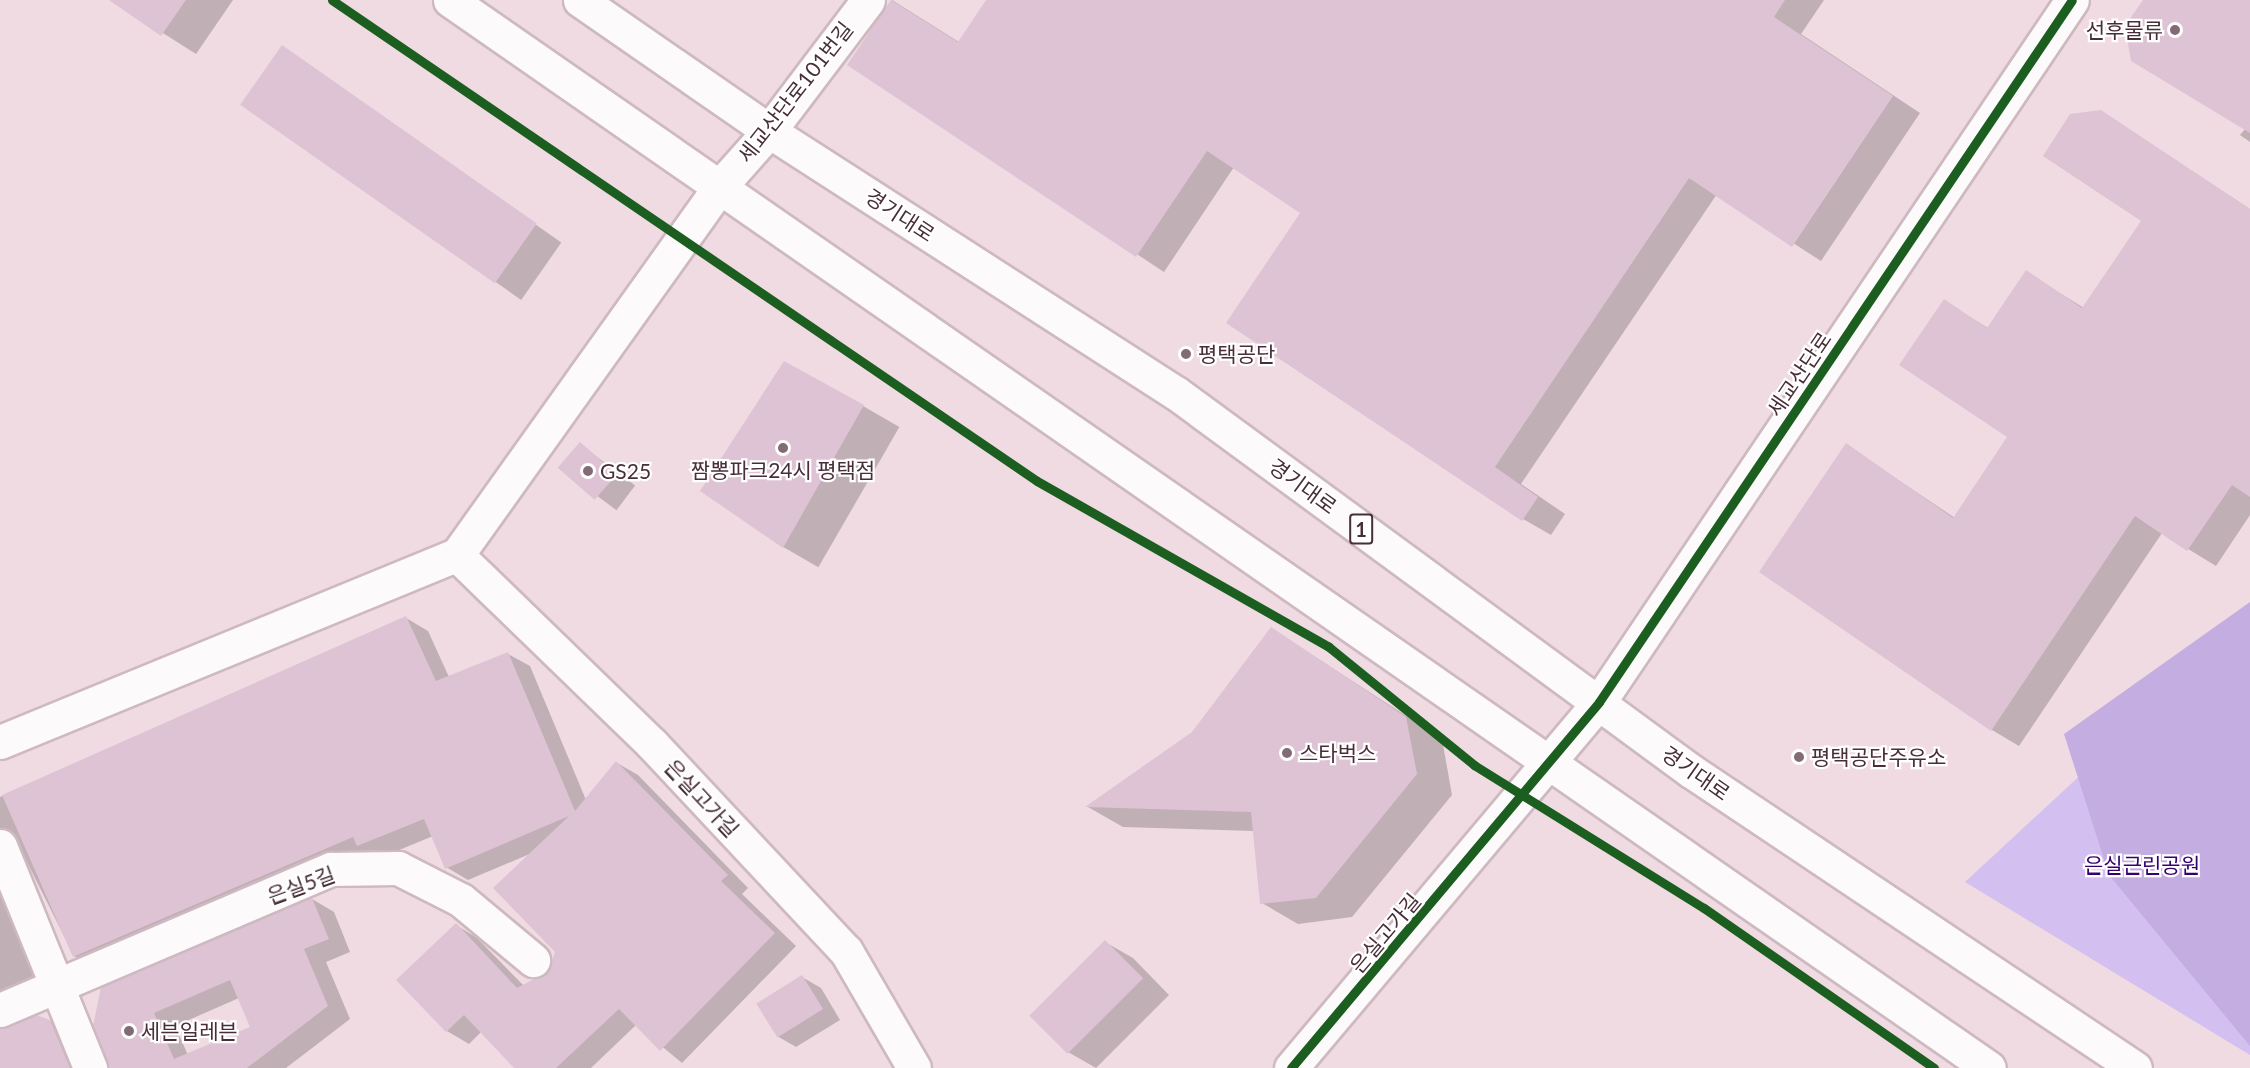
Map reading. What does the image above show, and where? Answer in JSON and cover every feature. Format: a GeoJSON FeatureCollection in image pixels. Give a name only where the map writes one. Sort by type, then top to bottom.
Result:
{"type":"FeatureCollection","features":[{"type":"Feature","properties":{"kind":"street"},"geometry":{"type":"LineString","coordinates":[[450,0],[722,183],[1550,764],[1989,1068]]}},
{"type":"Feature","properties":{"kind":"street","name":"경기대로"},"geometry":{"type":"LineString","coordinates":[[580,0],[769,131],[1176,393],[1691,771],[2135,1068]]}},
{"type":"Feature","properties":{"kind":"street","name":"세교산단로101번길"},"geometry":{"type":"LineString","coordinates":[[457,555],[722,183],[769,131],[868,0]]}},
{"type":"Feature","properties":{"kind":"street","name":"세교산단로"},"geometry":{"type":"LineString","coordinates":[[1550,764],[1599,702],[2072,0]]}},
{"type":"Feature","properties":{"kind":"street"},"geometry":{"type":"LineString","coordinates":[[0,742],[457,555]]}},
{"type":"Feature","properties":{"kind":"street","name":"은실고가길"},"geometry":{"type":"LineString","coordinates":[[457,555],[653,745],[846,951],[914,1068]]}},
{"type":"Feature","properties":{"kind":"street","name":"은실고가길"},"geometry":{"type":"LineString","coordinates":[[1291,1068],[1550,764]]}},
{"type":"Feature","properties":{"kind":"street"},"geometry":{"type":"LineString","coordinates":[[0,846],[90,1068]]}},
{"type":"Feature","properties":{"kind":"street","name":"은실5길"},"geometry":{"type":"LineString","coordinates":[[0,1010],[331,869],[398,868],[461,900],[533,960]]}},
{"type":"Feature","properties":{"kind":"green space","name":"은실근린공원"},"geometry":{"type":"Polygon","coordinates":[[[2250,602],[2250,1046],[2109,875],[2064,734],[2250,602]]]}},
{"type":"Feature","properties":{"kind":"green space","name":"은실근린공원"},"geometry":{"type":"Polygon","coordinates":[[[2250,618],[2250,1055],[1965,882],[2250,618]]]}},
{"type":"Feature","properties":{"kind":"building"},"geometry":{"type":"Polygon","coordinates":[[[109,0],[186,0],[161,36],[109,0]]]}},
{"type":"Feature","properties":{"kind":"building"},"geometry":{"type":"Polygon","coordinates":[[[891,0],[958,42],[986,0],[1785,0],[1774,17],[1893,96],[1792,247],[1689,178],[1495,467],[1538,497],[1522,521],[1226,323],[1300,213],[1207,151],[1136,257],[847,65],[891,0]]]}},
{"type":"Feature","properties":{"kind":"building"},"geometry":{"type":"Polygon","coordinates":[[[2143,0],[2250,0],[2250,133],[2131,61],[2125,26],[2143,0]]]}},
{"type":"Feature","properties":{"kind":"building"},"geometry":{"type":"Polygon","coordinates":[[[282,45],[537,223],[495,283],[240,105],[282,45]]]}},
{"type":"Feature","properties":{"kind":"building"},"geometry":{"type":"Polygon","coordinates":[[[2101,110],[2250,209],[2250,497],[2232,485],[2187,551],[2135,516],[1991,731],[1759,572],[1846,443],[1953,518],[2007,437],[1899,365],[1944,299],[1987,328],[2026,270],[2082,308],[2141,221],[2043,156],[2070,114],[2101,110]]]}},
{"type":"Feature","properties":{"kind":"building","name":"짬뽕파크24시 평택점"},"geometry":{"type":"Polygon","coordinates":[[[784,361],[864,405],[783,548],[700,491],[784,361]]]}},
{"type":"Feature","properties":{"kind":"building","name":"GS25"},"geometry":{"type":"Polygon","coordinates":[[[580,442],[617,474],[595,500],[558,468],[580,442]]]}},
{"type":"Feature","properties":{"kind":"building"},"geometry":{"type":"Polygon","coordinates":[[[406,616],[436,681],[508,652],[575,811],[616,761],[728,875],[721,881],[775,933],[660,1051],[619,1009],[556,1068],[514,1068],[464,1015],[446,1032],[396,980],[456,923],[517,988],[547,972],[555,952],[493,888],[569,816],[445,869],[424,819],[357,846],[353,837],[73,957],[2,795],[406,616]]]}},
{"type":"Feature","properties":{"kind":"building","name":"스타벅스"},"geometry":{"type":"Polygon","coordinates":[[[1271,627],[1406,717],[1417,774],[1316,898],[1260,904],[1251,812],[1085,807],[1192,732],[1271,627]]]}},
{"type":"Feature","properties":{"kind":"building"},"geometry":{"type":"Polygon","coordinates":[[[312,898],[329,939],[304,949],[328,1006],[247,1068],[108,1068],[93,1026],[101,987],[312,898]],[[230,980],[154,1013],[174,1059],[250,1027],[230,980]]]}},
{"type":"Feature","properties":{"kind":"building"},"geometry":{"type":"Polygon","coordinates":[[[1105,940],[1143,978],[1068,1054],[1029,1016],[1105,940]]]}},
{"type":"Feature","properties":{"kind":"building"},"geometry":{"type":"Polygon","coordinates":[[[802,975],[823,1009],[777,1038],[756,1004],[802,975]]]}},
{"type":"Feature","properties":{"kind":"building"},"geometry":{"type":"Polygon","coordinates":[[[36,1015],[50,1020],[70,1068],[0,1068],[0,1028],[36,1015]]]}},
{"type":"Feature","properties":{"kind":"cycle path"},"geometry":{"type":"LineString","coordinates":[[332,0],[1037,481],[1329,647],[1474,765],[1704,908],[1934,1068]]}},
{"type":"Feature","properties":{"kind":"cycle path"},"geometry":{"type":"LineString","coordinates":[[1291,1068],[1599,702],[2072,0]]}},
{"type":"Feature","properties":{"kind":"place","name":"선후물류"},"geometry":{"type":"Point","coordinates":[2175,30]}},
{"type":"Feature","properties":{"kind":"place","name":"평택공단"},"geometry":{"type":"Point","coordinates":[1186,354]}},
{"type":"Feature","properties":{"kind":"place","name":"짬뽕파크24시 평택점"},"geometry":{"type":"Point","coordinates":[783,448]}},
{"type":"Feature","properties":{"kind":"place","name":"GS25"},"geometry":{"type":"Point","coordinates":[588,471]}},
{"type":"Feature","properties":{"kind":"place","name":"스타벅스"},"geometry":{"type":"Point","coordinates":[1287,753]}},
{"type":"Feature","properties":{"kind":"place","name":"평택공단주유소"},"geometry":{"type":"Point","coordinates":[1799,757]}},
{"type":"Feature","properties":{"kind":"place","name":"세븐일레븐"},"geometry":{"type":"Point","coordinates":[129,1031]}}]}
